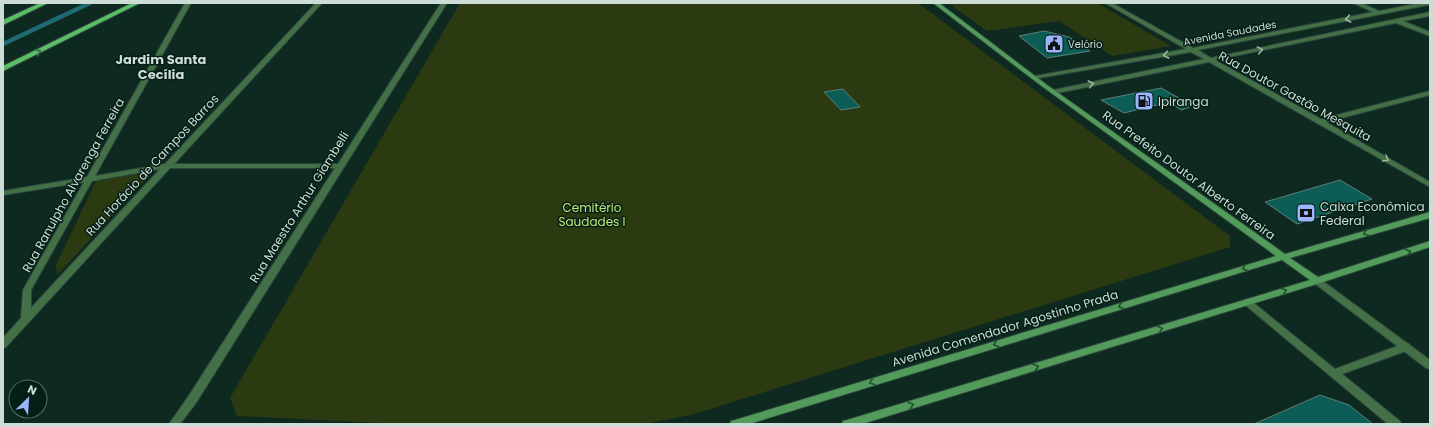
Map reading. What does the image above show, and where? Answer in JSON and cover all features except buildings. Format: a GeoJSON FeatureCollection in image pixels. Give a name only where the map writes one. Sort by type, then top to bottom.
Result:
{"type":"FeatureCollection","features":[{"type":"Feature","properties":{"kind":"main road"},"geometry":{"type":"LineString","coordinates":[[3,23],[45,3]]}},
{"type":"Feature","properties":{"kind":"main road"},"geometry":{"type":"LineString","coordinates":[[3,69],[137,3]]}},
{"type":"Feature","properties":{"kind":"main road","name":"Rua Prefeito Doutor Alberto Ferreira"},"geometry":{"type":"LineString","coordinates":[[936,3],[1053,92],[1317,281]]}},
{"type":"Feature","properties":{"kind":"main road","name":"Avenida Comendador Agostinho Prada"},"geometry":{"type":"LineString","coordinates":[[735,424],[1282,257],[1430,215]]}},
{"type":"Feature","properties":{"kind":"main road"},"geometry":{"type":"LineString","coordinates":[[847,424],[1317,281],[1430,244]]}},
{"type":"Feature","properties":{"kind":"street","name":"Rua Ranulpho Alvarenga Ferreira"},"geometry":{"type":"LineString","coordinates":[[26,320],[27,290],[188,3]]}},
{"type":"Feature","properties":{"kind":"street","name":"Rua Horácio de Campos Barros"},"geometry":{"type":"LineString","coordinates":[[3,344],[319,3]]}},
{"type":"Feature","properties":{"kind":"street","name":"Rua Maestro Arthur Giambelli"},"geometry":{"type":"LineString","coordinates":[[174,424],[192,400],[339,166],[444,3]]}},
{"type":"Feature","properties":{"kind":"street","name":"Rua Doutor Gastão Mesquita"},"geometry":{"type":"LineString","coordinates":[[1108,3],[1320,121],[1430,185]]}},
{"type":"Feature","properties":{"kind":"street"},"geometry":{"type":"LineString","coordinates":[[1356,3],[1430,34]]}},
{"type":"Feature","properties":{"kind":"street","name":"Avenida Saudades"},"geometry":{"type":"LineString","coordinates":[[1035,78],[1191,50],[1428,3]]}},
{"type":"Feature","properties":{"kind":"street","name":"Avenida Saudades"},"geometry":{"type":"LineString","coordinates":[[1053,92],[1430,14]]}},
{"type":"Feature","properties":{"kind":"street"},"geometry":{"type":"LineString","coordinates":[[1320,121],[1430,93]]}},
{"type":"Feature","properties":{"kind":"street"},"geometry":{"type":"LineString","coordinates":[[3,193],[168,166],[339,166]]}},
{"type":"Feature","properties":{"kind":"street","name":"Rua Prefeito Doutor Alberto Ferreira"},"geometry":{"type":"LineString","coordinates":[[1317,281],[1430,365]]}},
{"type":"Feature","properties":{"kind":"street"},"geometry":{"type":"LineString","coordinates":[[1247,302],[1396,424]]}},
{"type":"Feature","properties":{"kind":"street"},"geometry":{"type":"LineString","coordinates":[[1334,373],[1406,347]]}},
{"type":"Feature","properties":{"kind":"green space","name":"Cemitério Saudades I"},"geometry":{"type":"Polygon","coordinates":[[[460,3],[918,3],[1230,236],[1230,247],[691,415],[644,424],[402,424],[237,416],[230,398],[460,3]]]}},
{"type":"Feature","properties":{"kind":"green space"},"geometry":{"type":"Polygon","coordinates":[[[948,3],[1097,3],[1171,46],[1112,56],[1059,21],[987,31],[948,3]]]}},
{"type":"Feature","properties":{"kind":"green space"},"geometry":{"type":"Polygon","coordinates":[[[154,171],[57,275],[56,265],[96,181],[154,171]]]}},
{"type":"Feature","properties":{"kind":"waterway"},"geometry":{"type":"LineString","coordinates":[[3,44],[90,3]]}},
{"type":"Feature","properties":{"kind":"place","name":"Velório"},"geometry":{"type":"Point","coordinates":[1054,44]}},
{"type":"Feature","properties":{"kind":"place","name":"Ipiranga"},"geometry":{"type":"Point","coordinates":[1144,101]}},
{"type":"Feature","properties":{"kind":"place","name":"Caixa Econômica Federal"},"geometry":{"type":"Point","coordinates":[1306,213]}},
{"type":"Feature","properties":{"kind":"district","name":"Jardim Santa Cecília"},"geometry":{"type":"Point","coordinates":[161,66]}}]}
